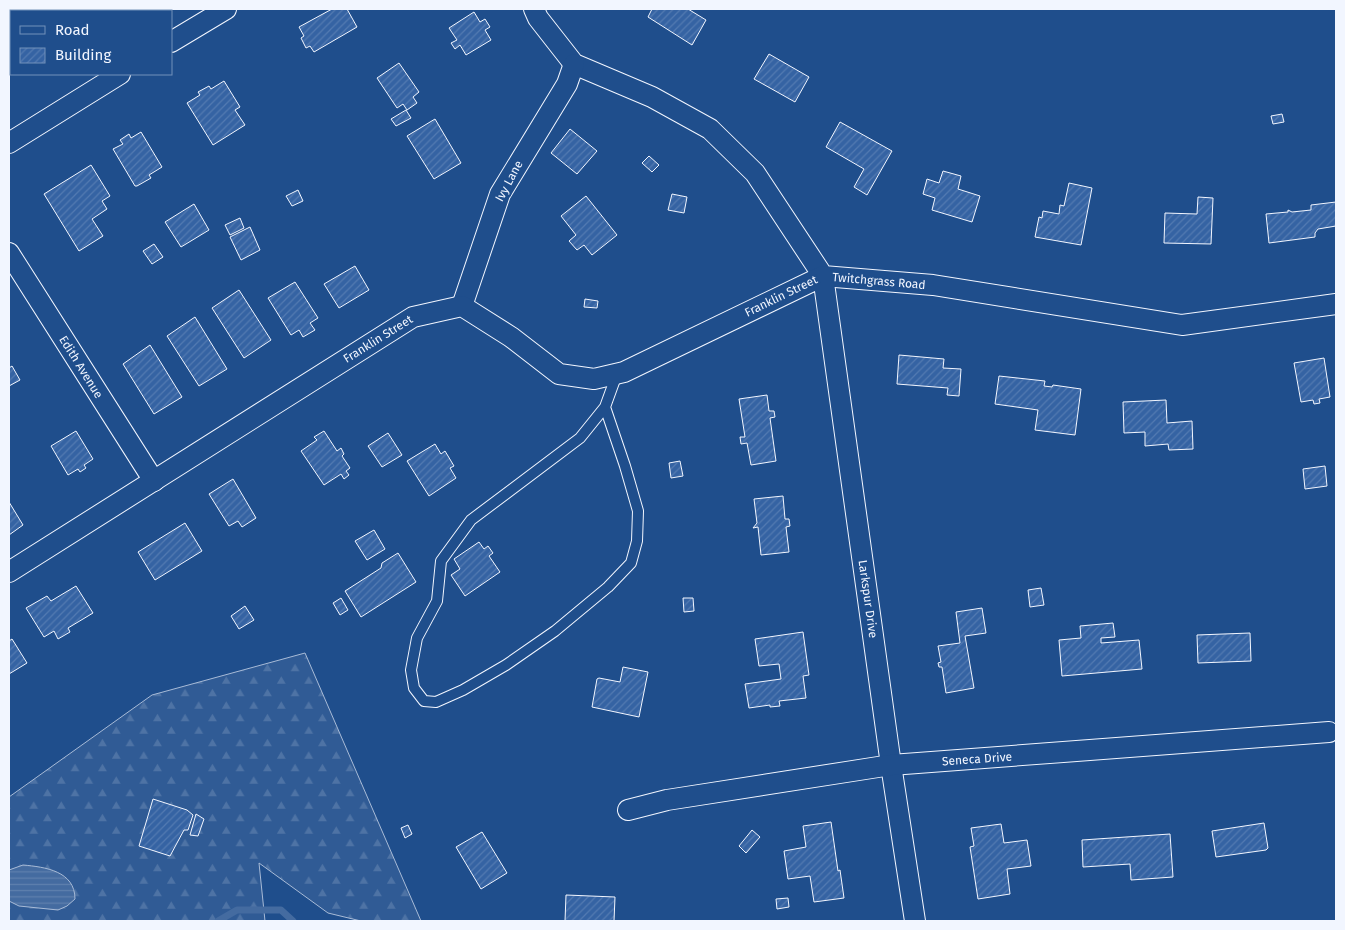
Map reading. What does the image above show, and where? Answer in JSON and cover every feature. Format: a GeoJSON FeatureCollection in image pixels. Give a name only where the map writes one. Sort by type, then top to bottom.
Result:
{"type":"FeatureCollection","features":[{"type":"Feature","properties":{"kind":"street"},"geometry":{"type":"LineString","coordinates":[[172,41],[226,9]]}},
{"type":"Feature","properties":{"kind":"street","name":"Twitchgrass Road"},"geometry":{"type":"LineString","coordinates":[[534,9],[538,18],[574,64],[652,97],[710,129],[755,173],[823,276],[933,285],[1182,325],[1336,304]]}},
{"type":"Feature","properties":{"kind":"street","name":"Ivy Lane"},"geometry":{"type":"LineString","coordinates":[[462,306],[500,194],[567,84],[574,64]]}},
{"type":"Feature","properties":{"kind":"street"},"geometry":{"type":"LineString","coordinates":[[9,143],[118,75]]}},
{"type":"Feature","properties":{"kind":"street","name":"Edith Avenue"},"geometry":{"type":"LineString","coordinates":[[9,253],[154,481]]}},
{"type":"Feature","properties":{"kind":"street","name":"Franklin Street"},"geometry":{"type":"LineString","coordinates":[[9,572],[413,316],[462,306],[511,337],[559,374],[594,378],[624,372],[823,276]]}},
{"type":"Feature","properties":{"kind":"street","name":"Larkspur Drive"},"geometry":{"type":"LineString","coordinates":[[823,276],[891,765],[915,921]]}},
{"type":"Feature","properties":{"kind":"street","name":"Seneca Drive"},"geometry":{"type":"LineString","coordinates":[[628,810],[667,800],[891,765],[1329,732]]}},
{"type":"Feature","properties":{"kind":"lane"},"geometry":{"type":"LineString","coordinates":[[605,407],[638,511],[637,541],[631,563],[608,586],[555,631],[506,665],[463,690],[436,702],[424,701],[414,688],[412,670],[417,638],[437,601],[441,561],[471,520],[580,438],[605,407],[618,373]]}},
{"type":"Feature","properties":{"kind":"green space"},"geometry":{"type":"Polygon","coordinates":[[[305,653],[421,921],[361,921],[328,913],[259,863],[265,921],[9,921],[9,797],[152,695],[305,653]]]}},
{"type":"Feature","properties":{"kind":"shaded area"},"geometry":{"type":"Polygon","coordinates":[[[23,865],[49,869],[64,876],[74,890],[75,899],[67,906],[58,910],[19,906],[9,901],[9,870],[23,865]]]}},
{"type":"Feature","properties":{"kind":"building"},"geometry":{"type":"Polygon","coordinates":[[[332,9],[347,9],[357,27],[314,52],[310,46],[306,48],[301,38],[304,36],[299,27],[332,9]]]}},
{"type":"Feature","properties":{"kind":"building"},"geometry":{"type":"Polygon","coordinates":[[[652,9],[688,9],[706,20],[692,45],[648,17],[652,9]]]}},
{"type":"Feature","properties":{"kind":"building"},"geometry":{"type":"Polygon","coordinates":[[[474,12],[480,22],[485,19],[490,27],[485,30],[491,40],[466,55],[460,45],[455,49],[451,43],[457,40],[449,28],[474,12]]]}},
{"type":"Feature","properties":{"kind":"building"},"geometry":{"type":"Polygon","coordinates":[[[10,29],[9,66],[9,30],[10,29]]]}},
{"type":"Feature","properties":{"kind":"building"},"geometry":{"type":"Polygon","coordinates":[[[769,54],[809,77],[795,102],[754,79],[769,54]]]}},
{"type":"Feature","properties":{"kind":"building"},"geometry":{"type":"Polygon","coordinates":[[[399,63],[419,92],[413,97],[417,103],[407,110],[403,104],[397,108],[377,78],[399,63]]]}},
{"type":"Feature","properties":{"kind":"building"},"geometry":{"type":"Polygon","coordinates":[[[224,81],[240,107],[235,110],[245,125],[213,145],[187,103],[200,95],[198,92],[209,86],[211,89],[224,81]]]}},
{"type":"Feature","properties":{"kind":"building"},"geometry":{"type":"Polygon","coordinates":[[[406,110],[411,118],[396,126],[391,119],[406,110]]]}},
{"type":"Feature","properties":{"kind":"building"},"geometry":{"type":"Polygon","coordinates":[[[1282,114],[1284,122],[1273,124],[1271,116],[1282,114]]]}},
{"type":"Feature","properties":{"kind":"building"},"geometry":{"type":"Polygon","coordinates":[[[435,119],[461,163],[434,179],[407,136],[435,119]]]}},
{"type":"Feature","properties":{"kind":"building"},"geometry":{"type":"Polygon","coordinates":[[[840,122],[892,151],[867,195],[854,187],[864,169],[826,147],[840,122]]]}},
{"type":"Feature","properties":{"kind":"building"},"geometry":{"type":"Polygon","coordinates":[[[570,129],[597,151],[577,174],[551,153],[570,129]]]}},
{"type":"Feature","properties":{"kind":"building"},"geometry":{"type":"Polygon","coordinates":[[[141,132],[162,167],[149,175],[151,178],[135,186],[113,149],[123,144],[120,140],[129,134],[131,138],[141,132]]]}},
{"type":"Feature","properties":{"kind":"building"},"geometry":{"type":"Polygon","coordinates":[[[649,156],[659,165],[652,172],[642,163],[649,156]]]}},
{"type":"Feature","properties":{"kind":"building"},"geometry":{"type":"Polygon","coordinates":[[[91,165],[110,196],[102,201],[107,209],[92,219],[103,236],[79,251],[44,194],[91,165]]]}},
{"type":"Feature","properties":{"kind":"building"},"geometry":{"type":"Polygon","coordinates":[[[943,171],[961,176],[958,189],[980,196],[972,222],[932,210],[935,198],[923,194],[927,179],[939,183],[943,171]]]}},
{"type":"Feature","properties":{"kind":"building"},"geometry":{"type":"Polygon","coordinates":[[[1069,183],[1092,188],[1081,245],[1035,237],[1039,217],[1042,218],[1043,211],[1059,214],[1060,205],[1064,206],[1069,183]]]}},
{"type":"Feature","properties":{"kind":"building"},"geometry":{"type":"Polygon","coordinates":[[[298,190],[303,201],[292,206],[286,196],[298,190]]]}},
{"type":"Feature","properties":{"kind":"building"},"geometry":{"type":"Polygon","coordinates":[[[672,194],[687,197],[684,213],[668,210],[672,194]]]}},
{"type":"Feature","properties":{"kind":"building"},"geometry":{"type":"Polygon","coordinates":[[[586,196],[617,235],[592,255],[584,245],[577,250],[569,241],[576,235],[561,216],[586,196]]]}},
{"type":"Feature","properties":{"kind":"building"},"geometry":{"type":"Polygon","coordinates":[[[1198,197],[1213,198],[1211,244],[1164,243],[1165,213],[1197,214],[1198,197]]]}},
{"type":"Feature","properties":{"kind":"building"},"geometry":{"type":"Polygon","coordinates":[[[1336,202],[1336,226],[1318,229],[1315,237],[1269,243],[1266,214],[1288,212],[1288,210],[1292,212],[1311,210],[1311,205],[1336,202]]]}},
{"type":"Feature","properties":{"kind":"building"},"geometry":{"type":"Polygon","coordinates":[[[194,204],[209,230],[181,247],[165,222],[194,204]]]}},
{"type":"Feature","properties":{"kind":"building"},"geometry":{"type":"Polygon","coordinates":[[[240,218],[244,228],[230,235],[225,225],[240,218]]]}},
{"type":"Feature","properties":{"kind":"building"},"geometry":{"type":"Polygon","coordinates":[[[250,227],[260,250],[241,260],[230,237],[250,227]]]}},
{"type":"Feature","properties":{"kind":"building"},"geometry":{"type":"Polygon","coordinates":[[[154,244],[163,257],[152,264],[143,251],[154,244]]]}},
{"type":"Feature","properties":{"kind":"building"},"geometry":{"type":"Polygon","coordinates":[[[355,266],[369,290],[339,308],[324,284],[355,266]]]}},
{"type":"Feature","properties":{"kind":"building"},"geometry":{"type":"Polygon","coordinates":[[[295,282],[318,318],[310,323],[315,330],[303,337],[299,330],[291,335],[268,298],[295,282]]]}},
{"type":"Feature","properties":{"kind":"building"},"geometry":{"type":"Polygon","coordinates":[[[239,290],[271,340],[244,358],[212,308],[239,290]]]}},
{"type":"Feature","properties":{"kind":"building"},"geometry":{"type":"Polygon","coordinates":[[[585,299],[598,301],[597,308],[584,307],[585,299]]]}},
{"type":"Feature","properties":{"kind":"building"},"geometry":{"type":"Polygon","coordinates":[[[195,317],[227,369],[199,386],[167,336],[195,317]]]}},
{"type":"Feature","properties":{"kind":"building"},"geometry":{"type":"Polygon","coordinates":[[[150,345],[182,397],[154,414],[123,364],[150,345]]]}},
{"type":"Feature","properties":{"kind":"building"},"geometry":{"type":"Polygon","coordinates":[[[899,355],[944,359],[943,368],[961,369],[959,396],[947,395],[948,388],[897,384],[899,355]]]}},
{"type":"Feature","properties":{"kind":"building"},"geometry":{"type":"Polygon","coordinates":[[[1324,358],[1330,397],[1319,399],[1320,403],[1314,404],[1313,400],[1301,402],[1294,363],[1324,358]]]}},
{"type":"Feature","properties":{"kind":"building"},"geometry":{"type":"Polygon","coordinates":[[[12,366],[20,380],[9,386],[9,368],[12,366]]]}},
{"type":"Feature","properties":{"kind":"building"},"geometry":{"type":"Polygon","coordinates":[[[999,376],[1045,381],[1044,386],[1052,387],[1053,385],[1081,389],[1075,435],[1035,430],[1038,410],[995,404],[999,376]]]}},
{"type":"Feature","properties":{"kind":"building"},"geometry":{"type":"Polygon","coordinates":[[[767,395],[769,411],[774,411],[775,417],[770,418],[776,461],[751,465],[747,443],[741,444],[740,437],[745,437],[739,399],[767,395]]]}},
{"type":"Feature","properties":{"kind":"building"},"geometry":{"type":"Polygon","coordinates":[[[1166,400],[1167,423],[1192,421],[1193,449],[1169,450],[1168,444],[1145,446],[1145,432],[1124,433],[1123,402],[1166,400]]]}},
{"type":"Feature","properties":{"kind":"building"},"geometry":{"type":"Polygon","coordinates":[[[76,431],[93,459],[84,465],[86,468],[80,472],[78,469],[68,475],[51,446],[76,431]]]}},
{"type":"Feature","properties":{"kind":"building"},"geometry":{"type":"Polygon","coordinates":[[[324,431],[337,451],[341,448],[344,454],[342,456],[350,468],[346,471],[349,475],[344,479],[341,474],[324,485],[301,451],[317,440],[314,437],[324,431]]]}},
{"type":"Feature","properties":{"kind":"building"},"geometry":{"type":"Polygon","coordinates":[[[388,433],[402,455],[382,467],[368,446],[388,433]]]}},
{"type":"Feature","properties":{"kind":"building"},"geometry":{"type":"Polygon","coordinates":[[[435,444],[441,454],[445,451],[454,466],[450,468],[456,478],[429,496],[407,461],[435,444]]]}},
{"type":"Feature","properties":{"kind":"building"},"geometry":{"type":"Polygon","coordinates":[[[680,461],[683,476],[671,478],[669,463],[680,461]]]}},
{"type":"Feature","properties":{"kind":"building"},"geometry":{"type":"Polygon","coordinates":[[[1325,466],[1327,486],[1305,489],[1303,469],[1325,466]]]}},
{"type":"Feature","properties":{"kind":"building"},"geometry":{"type":"Polygon","coordinates":[[[233,479],[256,518],[242,527],[238,521],[229,526],[209,494],[233,479]]]}},
{"type":"Feature","properties":{"kind":"building"},"geometry":{"type":"Polygon","coordinates":[[[783,496],[785,519],[789,519],[790,526],[786,527],[789,552],[761,555],[758,527],[753,528],[757,523],[754,499],[783,496]]]}},
{"type":"Feature","properties":{"kind":"building"},"geometry":{"type":"Polygon","coordinates":[[[9,502],[23,525],[9,535],[9,502]]]}},
{"type":"Feature","properties":{"kind":"building"},"geometry":{"type":"Polygon","coordinates":[[[185,523],[202,551],[155,580],[138,552],[185,523]]]}},
{"type":"Feature","properties":{"kind":"building"},"geometry":{"type":"Polygon","coordinates":[[[374,530],[385,549],[367,560],[355,541],[374,530]]]}},
{"type":"Feature","properties":{"kind":"building"},"geometry":{"type":"Polygon","coordinates":[[[479,542],[484,549],[488,546],[493,553],[489,556],[500,572],[465,596],[451,575],[460,569],[454,559],[479,542]]]}},
{"type":"Feature","properties":{"kind":"building"},"geometry":{"type":"Polygon","coordinates":[[[398,553],[416,582],[361,617],[345,591],[381,568],[382,563],[398,553]]]}},
{"type":"Feature","properties":{"kind":"building"},"geometry":{"type":"Polygon","coordinates":[[[76,586],[93,613],[68,628],[70,632],[58,639],[54,631],[44,637],[26,608],[47,596],[51,601],[76,586]]]}},
{"type":"Feature","properties":{"kind":"building"},"geometry":{"type":"Polygon","coordinates":[[[1041,588],[1044,605],[1030,607],[1028,590],[1041,588]]]}},
{"type":"Feature","properties":{"kind":"building"},"geometry":{"type":"Polygon","coordinates":[[[341,598],[348,610],[340,615],[333,603],[341,598]]]}},
{"type":"Feature","properties":{"kind":"building"},"geometry":{"type":"Polygon","coordinates":[[[683,598],[693,598],[694,611],[684,612],[683,598]]]}},
{"type":"Feature","properties":{"kind":"building"},"geometry":{"type":"Polygon","coordinates":[[[245,606],[254,620],[239,629],[231,616],[245,606]]]}},
{"type":"Feature","properties":{"kind":"building"},"geometry":{"type":"Polygon","coordinates":[[[982,608],[986,633],[965,636],[974,688],[946,693],[942,667],[939,667],[938,663],[941,662],[938,646],[960,643],[956,612],[982,608]]]}},
{"type":"Feature","properties":{"kind":"building"},"geometry":{"type":"Polygon","coordinates":[[[1113,623],[1115,637],[1101,638],[1101,643],[1139,640],[1142,669],[1062,676],[1059,640],[1081,638],[1080,626],[1113,623]]]}},
{"type":"Feature","properties":{"kind":"building"},"geometry":{"type":"Polygon","coordinates":[[[803,632],[809,675],[803,676],[806,698],[779,701],[780,706],[770,707],[770,705],[749,708],[745,684],[781,679],[779,664],[759,666],[755,639],[803,632]]]}},
{"type":"Feature","properties":{"kind":"building"},"geometry":{"type":"Polygon","coordinates":[[[1250,633],[1251,661],[1198,663],[1197,635],[1250,633]]]}},
{"type":"Feature","properties":{"kind":"building"},"geometry":{"type":"Polygon","coordinates":[[[12,639],[27,663],[9,674],[9,641],[12,639]]]}},
{"type":"Feature","properties":{"kind":"building"},"geometry":{"type":"Polygon","coordinates":[[[623,667],[648,672],[639,717],[592,707],[597,679],[620,682],[623,667]]]}},
{"type":"Feature","properties":{"kind":"building"},"geometry":{"type":"Polygon","coordinates":[[[153,799],[187,810],[193,815],[188,830],[184,830],[170,856],[139,846],[153,799]]]}},
{"type":"Feature","properties":{"kind":"building"},"geometry":{"type":"Polygon","coordinates":[[[196,814],[204,819],[198,836],[190,835],[196,814]]]}},
{"type":"Feature","properties":{"kind":"building"},"geometry":{"type":"Polygon","coordinates":[[[831,822],[844,898],[814,902],[810,876],[788,879],[784,851],[806,847],[803,826],[831,822]]]}},
{"type":"Feature","properties":{"kind":"building"},"geometry":{"type":"Polygon","coordinates":[[[1264,823],[1268,848],[1266,850],[1216,857],[1212,831],[1264,823]]]}},
{"type":"Feature","properties":{"kind":"building"},"geometry":{"type":"Polygon","coordinates":[[[1001,824],[1004,843],[1027,840],[1031,866],[1007,869],[1010,894],[978,899],[970,847],[974,846],[971,828],[1001,824]]]}},
{"type":"Feature","properties":{"kind":"building"},"geometry":{"type":"Polygon","coordinates":[[[408,825],[412,834],[405,838],[401,828],[408,825]]]}},
{"type":"Feature","properties":{"kind":"building"},"geometry":{"type":"Polygon","coordinates":[[[752,830],[760,837],[746,853],[739,846],[752,830]]]}},
{"type":"Feature","properties":{"kind":"building"},"geometry":{"type":"Polygon","coordinates":[[[482,832],[507,873],[481,889],[456,847],[482,832]]]}},
{"type":"Feature","properties":{"kind":"building"},"geometry":{"type":"Polygon","coordinates":[[[1170,834],[1173,877],[1131,880],[1130,864],[1083,867],[1082,840],[1170,834]]]}},
{"type":"Feature","properties":{"kind":"building"},"geometry":{"type":"Polygon","coordinates":[[[566,895],[615,897],[614,921],[565,921],[566,895]]]}},
{"type":"Feature","properties":{"kind":"building"},"geometry":{"type":"Polygon","coordinates":[[[788,898],[789,907],[777,909],[776,899],[788,898]]]}},
{"type":"Feature","properties":{"kind":"waterway"},"geometry":{"type":"LineString","coordinates":[[218,921],[237,910],[281,910],[293,921]]}}]}
